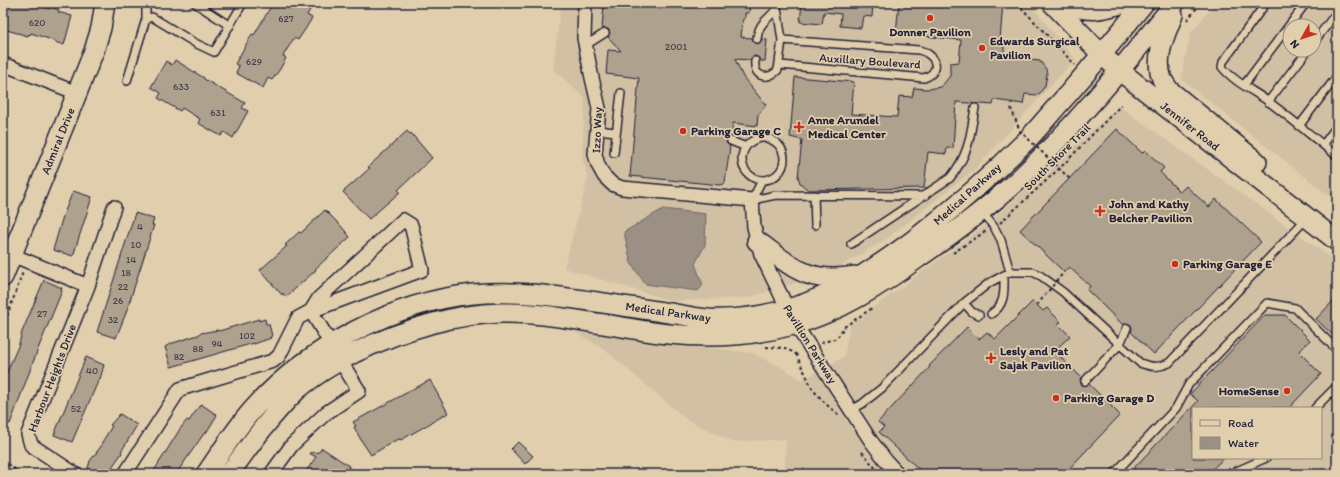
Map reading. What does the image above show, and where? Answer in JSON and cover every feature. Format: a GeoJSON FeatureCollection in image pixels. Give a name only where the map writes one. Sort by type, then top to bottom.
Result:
{"type":"FeatureCollection","features":[{"type":"Feature","properties":{"kind":"main road","name":"Admiral Drive"},"geometry":{"type":"LineString","coordinates":[[3,277],[7,254],[94,51],[101,28],[106,3]]}},
{"type":"Feature","properties":{"kind":"main road","name":"Jennifer Road"},"geometry":{"type":"LineString","coordinates":[[1052,3],[1102,55],[1337,241]]}},
{"type":"Feature","properties":{"kind":"main road"},"geometry":{"type":"LineString","coordinates":[[1067,3],[1085,10],[1095,10],[1125,3]]}},
{"type":"Feature","properties":{"kind":"main road","name":"Medical Parkway"},"geometry":{"type":"LineString","coordinates":[[791,316],[894,255],[928,229],[985,179],[1031,135],[1102,55],[1144,3]]}},
{"type":"Feature","properties":{"kind":"main road","name":"Medical Parkway"},"geometry":{"type":"LineString","coordinates":[[229,474],[284,403],[299,388],[322,370],[336,352],[368,325],[420,304],[474,294],[515,293],[565,297],[710,319],[791,316],[831,311],[858,298],[889,279],[982,211],[1020,178],[1049,149],[1120,70],[1175,3]]}},
{"type":"Feature","properties":{"kind":"main road"},"geometry":{"type":"LineString","coordinates":[[1179,3],[1162,42],[1159,58],[1162,79],[1169,90],[1275,178],[1307,218]]}},
{"type":"Feature","properties":{"kind":"main road"},"geometry":{"type":"LineString","coordinates":[[757,241],[784,262],[807,274],[829,278],[863,274]]}},
{"type":"Feature","properties":{"kind":"main road","name":"Medical Parkway"},"geometry":{"type":"LineString","coordinates":[[206,474],[255,406],[282,380],[308,360],[336,352]]}},
{"type":"Feature","properties":{"kind":"street","name":"Izzo Way"},"geometry":{"type":"LineString","coordinates":[[585,3],[584,38],[600,108],[595,154],[598,166],[604,176],[612,184],[622,188],[752,200]]}},
{"type":"Feature","properties":{"kind":"street"},"geometry":{"type":"LineString","coordinates":[[3,64],[77,93]]}},
{"type":"Feature","properties":{"kind":"street","name":"Pavillion Parkway"},"geometry":{"type":"LineString","coordinates":[[752,200],[754,227],[761,254],[791,316],[847,414],[898,474]]}},
{"type":"Feature","properties":{"kind":"street","name":"Harbour Heights Drive"},"geometry":{"type":"LineString","coordinates":[[75,474],[31,445],[28,434],[88,286],[114,207]]}},
{"type":"Feature","properties":{"kind":"street"},"geometry":{"type":"LineString","coordinates":[[125,474],[180,389],[272,361],[278,356],[298,318],[311,311],[422,270],[411,225],[403,220],[319,298],[311,311]]}},
{"type":"Feature","properties":{"kind":"street"},"geometry":{"type":"LineString","coordinates":[[7,254],[88,286]]}},
{"type":"Feature","properties":{"kind":"street"},"geometry":{"type":"LineString","coordinates":[[271,474],[292,445],[326,413],[359,391],[311,311]]}},
{"type":"Feature","properties":{"kind":"lane"},"geometry":{"type":"LineString","coordinates":[[127,81],[146,19],[147,3]]}},
{"type":"Feature","properties":{"kind":"lane"},"geometry":{"type":"LineString","coordinates":[[195,3],[230,26]]}},
{"type":"Feature","properties":{"kind":"lane"},"geometry":{"type":"LineString","coordinates":[[146,19],[152,17],[195,43],[214,52],[243,3]]}},
{"type":"Feature","properties":{"kind":"lane"},"geometry":{"type":"LineString","coordinates":[[1266,3],[1223,62],[1222,67],[1337,156]]}},
{"type":"Feature","properties":{"kind":"lane"},"geometry":{"type":"LineString","coordinates":[[1244,85],[1306,3]]}},
{"type":"Feature","properties":{"kind":"lane"},"geometry":{"type":"LineString","coordinates":[[757,39],[760,26],[772,15],[777,6]]}},
{"type":"Feature","properties":{"kind":"lane"},"geometry":{"type":"LineString","coordinates":[[755,61],[756,70],[760,75],[765,77],[775,74],[780,65],[782,40],[777,6]]}},
{"type":"Feature","properties":{"kind":"lane"},"geometry":{"type":"LineString","coordinates":[[1322,32],[1337,12]]}},
{"type":"Feature","properties":{"kind":"lane"},"geometry":{"type":"LineString","coordinates":[[586,45],[605,33]]}},
{"type":"Feature","properties":{"kind":"lane","name":"Auxillary Boulevard"},"geometry":{"type":"LineString","coordinates":[[780,65],[924,78],[932,74],[935,69],[935,64],[930,55],[919,50],[782,40]]}},
{"type":"Feature","properties":{"kind":"lane"},"geometry":{"type":"LineString","coordinates":[[1268,102],[1302,58]]}},
{"type":"Feature","properties":{"kind":"lane"},"geometry":{"type":"LineString","coordinates":[[1299,126],[1337,76]]}},
{"type":"Feature","properties":{"kind":"lane"},"geometry":{"type":"LineString","coordinates":[[614,153],[621,93]]}},
{"type":"Feature","properties":{"kind":"lane"},"geometry":{"type":"LineString","coordinates":[[851,244],[950,178],[961,163],[968,147],[975,108]]}},
{"type":"Feature","properties":{"kind":"lane"},"geometry":{"type":"LineString","coordinates":[[1323,145],[1337,126]]}},
{"type":"Feature","properties":{"kind":"lane"},"geometry":{"type":"LineString","coordinates":[[597,130],[616,132]]}},
{"type":"Feature","properties":{"kind":"lane"},"geometry":{"type":"LineString","coordinates":[[765,138],[776,143],[783,152],[784,166],[779,174],[774,178],[762,180],[750,176],[743,166],[743,154],[746,147],[753,141],[765,138]]}},
{"type":"Feature","properties":{"kind":"lane"},"geometry":{"type":"LineString","coordinates":[[731,141],[746,147]]}},
{"type":"Feature","properties":{"kind":"lane"},"geometry":{"type":"LineString","coordinates":[[752,200],[762,180]]}},
{"type":"Feature","properties":{"kind":"lane"},"geometry":{"type":"LineString","coordinates":[[752,200],[776,195],[925,196]]}},
{"type":"Feature","properties":{"kind":"lane"},"geometry":{"type":"LineString","coordinates":[[814,195],[815,225]]}},
{"type":"Feature","properties":{"kind":"lane","name":"Medical Parkway"},"geometry":{"type":"LineString","coordinates":[[982,211],[994,227],[1001,240],[1007,274],[1001,304],[998,310],[991,314]]}},
{"type":"Feature","properties":{"kind":"lane"},"geometry":{"type":"LineString","coordinates":[[847,414],[882,388],[964,303],[989,283],[1007,274],[1033,272],[1041,276],[1063,292],[1140,363],[1150,367],[1160,367],[1169,363],[1307,218]]}},
{"type":"Feature","properties":{"kind":"lane"},"geometry":{"type":"LineString","coordinates":[[1114,474],[1176,408],[1189,384],[1267,302],[1295,308],[1337,350]]}},
{"type":"Feature","properties":{"kind":"lane"},"geometry":{"type":"LineString","coordinates":[[964,303],[972,312],[979,315]]}},
{"type":"Feature","properties":{"kind":"lane"},"geometry":{"type":"LineString","coordinates":[[1085,380],[1120,344],[1128,328]]}},
{"type":"Feature","properties":{"kind":"lane"},"geometry":{"type":"LineString","coordinates":[[1316,407],[1337,386]]}},
{"type":"Feature","properties":{"kind":"lane"},"geometry":{"type":"LineString","coordinates":[[1230,474],[1264,459]]}},
{"type":"Feature","properties":{"kind":"path"},"geometry":{"type":"LineString","coordinates":[[1017,3],[1076,66]]}},
{"type":"Feature","properties":{"kind":"path"},"geometry":{"type":"LineString","coordinates":[[1012,102],[1011,108],[1020,131],[1070,179]]}},
{"type":"Feature","properties":{"kind":"path","name":"South Shore Trail"},"geometry":{"type":"LineString","coordinates":[[1005,220],[1061,167],[1121,105]]}},
{"type":"Feature","properties":{"kind":"path"},"geometry":{"type":"LineString","coordinates":[[1037,305],[1064,272]]}},
{"type":"Feature","properties":{"kind":"path"},"geometry":{"type":"LineString","coordinates":[[762,347],[784,348],[796,354],[813,390],[829,408],[847,414]]}},
{"type":"Feature","properties":{"kind":"path"},"geometry":{"type":"LineString","coordinates":[[859,447],[880,474]]}},
{"type":"Feature","properties":{"kind":"path"},"geometry":{"type":"LineString","coordinates":[[3,461],[22,474]]}},
{"type":"Feature","properties":{"kind":"shaded area","name":"Anne Arundel Medical Center"},"geometry":{"type":"Polygon","coordinates":[[[561,3],[1029,3],[1075,59],[974,170],[885,240],[832,271],[747,298],[672,301],[564,268],[588,179],[582,156],[585,98],[553,69],[561,3]]]}},
{"type":"Feature","properties":{"kind":"shaded area"},"geometry":{"type":"Polygon","coordinates":[[[1216,3],[1337,3],[1337,202],[1181,79],[1191,32],[1216,3]]]}},
{"type":"Feature","properties":{"kind":"shaded area"},"geometry":{"type":"Polygon","coordinates":[[[1119,106],[1337,262],[1337,474],[1088,474],[1093,468],[1087,474],[788,474],[785,468],[786,439],[733,442],[686,419],[605,350],[575,332],[752,353],[781,367],[802,380],[844,357],[850,325],[991,221],[1119,106]]]}},
{"type":"Feature","properties":{"kind":"water"},"geometry":{"type":"Polygon","coordinates":[[[663,209],[706,214],[705,245],[695,264],[703,285],[698,291],[645,284],[631,263],[624,232],[663,209]]]}},
{"type":"Feature","properties":{"kind":"building"},"geometry":{"type":"Polygon","coordinates":[[[3,3],[30,3],[50,9],[51,7],[59,10],[58,12],[72,16],[64,45],[31,33],[28,36],[3,29],[3,3]]]}},
{"type":"Feature","properties":{"kind":"building"},"geometry":{"type":"Polygon","coordinates":[[[273,3],[314,3],[307,15],[312,18],[306,28],[298,40],[294,38],[283,56],[286,58],[280,69],[272,80],[268,78],[263,88],[236,73],[239,66],[235,64],[252,34],[254,35],[273,3]]]}},
{"type":"Feature","properties":{"kind":"building"},"geometry":{"type":"Polygon","coordinates":[[[604,3],[750,3],[749,13],[745,13],[745,19],[743,19],[741,37],[752,38],[754,43],[757,44],[761,42],[762,39],[767,40],[765,61],[760,61],[759,58],[755,56],[750,60],[735,59],[743,77],[766,105],[758,115],[757,126],[733,123],[732,136],[728,137],[726,140],[727,144],[730,146],[725,183],[720,185],[630,176],[639,78],[606,74],[608,50],[621,51],[608,37],[610,33],[609,30],[605,28],[602,29],[604,3]]]}},
{"type":"Feature","properties":{"kind":"building"},"geometry":{"type":"Polygon","coordinates":[[[802,3],[873,3],[872,17],[863,16],[861,28],[840,26],[841,14],[824,12],[822,24],[800,22],[802,3]]]}},
{"type":"Feature","properties":{"kind":"building"},"geometry":{"type":"Polygon","coordinates":[[[899,3],[1003,3],[1000,40],[1004,41],[1004,54],[1030,56],[1030,60],[1040,61],[1046,69],[1047,74],[1045,86],[1040,93],[1036,95],[1025,94],[1023,104],[994,100],[993,105],[956,102],[953,148],[947,148],[946,154],[928,152],[924,188],[808,190],[800,183],[798,177],[802,140],[790,137],[795,77],[854,82],[851,114],[897,117],[899,96],[912,97],[914,88],[927,89],[941,87],[950,76],[950,63],[959,62],[961,40],[896,33],[899,3]]]}},
{"type":"Feature","properties":{"kind":"building"},"geometry":{"type":"Polygon","coordinates":[[[175,60],[245,103],[242,108],[248,111],[233,138],[224,132],[221,136],[198,123],[200,119],[182,108],[180,111],[158,98],[161,93],[151,87],[166,61],[172,65],[175,60]]]}},
{"type":"Feature","properties":{"kind":"building"},"geometry":{"type":"Polygon","coordinates":[[[1117,129],[1142,153],[1145,150],[1164,168],[1160,172],[1180,192],[1186,186],[1209,207],[1216,199],[1261,242],[1154,354],[1131,332],[1131,325],[1127,323],[1123,325],[1087,290],[1090,286],[1069,267],[1064,272],[1020,230],[1117,129]]]}},
{"type":"Feature","properties":{"kind":"building"},"geometry":{"type":"Polygon","coordinates":[[[407,131],[410,134],[411,133],[432,158],[398,190],[400,192],[369,219],[343,192],[370,168],[368,167],[407,131]]]}},
{"type":"Feature","properties":{"kind":"building"},"geometry":{"type":"Polygon","coordinates":[[[73,191],[92,197],[73,256],[53,250],[63,216],[73,191]]]}},
{"type":"Feature","properties":{"kind":"building"},"geometry":{"type":"Polygon","coordinates":[[[325,210],[350,237],[286,297],[283,293],[282,295],[260,270],[287,246],[285,245],[299,232],[301,233],[325,210]]]}},
{"type":"Feature","properties":{"kind":"building"},"geometry":{"type":"Polygon","coordinates":[[[135,213],[154,219],[152,225],[154,225],[126,313],[116,338],[97,332],[135,213]]]}},
{"type":"Feature","properties":{"kind":"building"},"geometry":{"type":"Polygon","coordinates":[[[44,280],[62,288],[62,291],[38,349],[10,424],[3,421],[3,381],[44,280]]]}},
{"type":"Feature","properties":{"kind":"building"},"geometry":{"type":"Polygon","coordinates":[[[1337,297],[1337,339],[1316,319],[1337,297]]]}},
{"type":"Feature","properties":{"kind":"building","name":"Parking Garage D"},"geometry":{"type":"Polygon","coordinates":[[[1033,301],[1043,311],[1047,308],[1061,322],[1058,324],[1070,336],[1054,351],[1081,377],[1081,384],[1084,386],[1089,384],[1120,415],[1064,474],[924,474],[879,432],[884,427],[878,422],[967,327],[979,339],[987,332],[995,339],[1033,301]]]}},
{"type":"Feature","properties":{"kind":"building"},"geometry":{"type":"Polygon","coordinates":[[[1265,315],[1285,315],[1310,340],[1299,352],[1321,374],[1290,407],[1192,407],[1198,401],[1190,394],[1265,315]]]}},
{"type":"Feature","properties":{"kind":"building"},"geometry":{"type":"Polygon","coordinates":[[[259,319],[259,321],[265,319],[266,324],[269,324],[272,336],[270,337],[271,338],[171,367],[165,347],[170,344],[201,333],[219,331],[259,319]]]}},
{"type":"Feature","properties":{"kind":"building"},"geometry":{"type":"Polygon","coordinates":[[[86,357],[104,365],[100,379],[72,442],[54,435],[86,357]]]}},
{"type":"Feature","properties":{"kind":"building"},"geometry":{"type":"Polygon","coordinates":[[[430,380],[448,413],[371,455],[361,440],[353,422],[430,380]]]}},
{"type":"Feature","properties":{"kind":"building"},"geometry":{"type":"Polygon","coordinates":[[[201,404],[217,415],[206,433],[205,432],[176,474],[152,474],[180,429],[187,420],[189,421],[201,404]]]}},
{"type":"Feature","properties":{"kind":"building"},"geometry":{"type":"Polygon","coordinates":[[[1192,407],[1192,459],[1223,459],[1207,474],[1128,474],[1192,407]]]}},
{"type":"Feature","properties":{"kind":"building"},"geometry":{"type":"Polygon","coordinates":[[[120,414],[137,425],[121,452],[122,453],[107,474],[97,474],[88,468],[90,461],[102,445],[101,444],[112,426],[110,425],[120,414]]]}},
{"type":"Feature","properties":{"kind":"building"},"geometry":{"type":"Polygon","coordinates":[[[518,442],[533,456],[525,464],[511,449],[518,442]]]}},
{"type":"Feature","properties":{"kind":"building"},"geometry":{"type":"Polygon","coordinates":[[[322,448],[359,474],[304,474],[316,457],[309,453],[319,452],[322,448]]]}},
{"type":"Feature","properties":{"kind":"place","name":"Donner Pavilion"},"geometry":{"type":"Point","coordinates":[930,18]}},
{"type":"Feature","properties":{"kind":"place","name":"Edwards Surgical Pavilion"},"geometry":{"type":"Point","coordinates":[982,48]}},
{"type":"Feature","properties":{"kind":"place","name":"Anne Arundel Medical Center"},"geometry":{"type":"Point","coordinates":[799,127]}},
{"type":"Feature","properties":{"kind":"place","name":"Parking Garage C"},"geometry":{"type":"Point","coordinates":[683,131]}},
{"type":"Feature","properties":{"kind":"place","name":"John and Kathy Belcher Pavilion"},"geometry":{"type":"Point","coordinates":[1100,211]}},
{"type":"Feature","properties":{"kind":"place","name":"Parking Garage E"},"geometry":{"type":"Point","coordinates":[1175,264]}},
{"type":"Feature","properties":{"kind":"place","name":"Lesly and Pat Sajak Pavilion"},"geometry":{"type":"Point","coordinates":[991,358]}},
{"type":"Feature","properties":{"kind":"place","name":"HomeSense"},"geometry":{"type":"Point","coordinates":[1287,391]}},
{"type":"Feature","properties":{"kind":"place","name":"Parking Garage D"},"geometry":{"type":"Point","coordinates":[1056,398]}}]}
